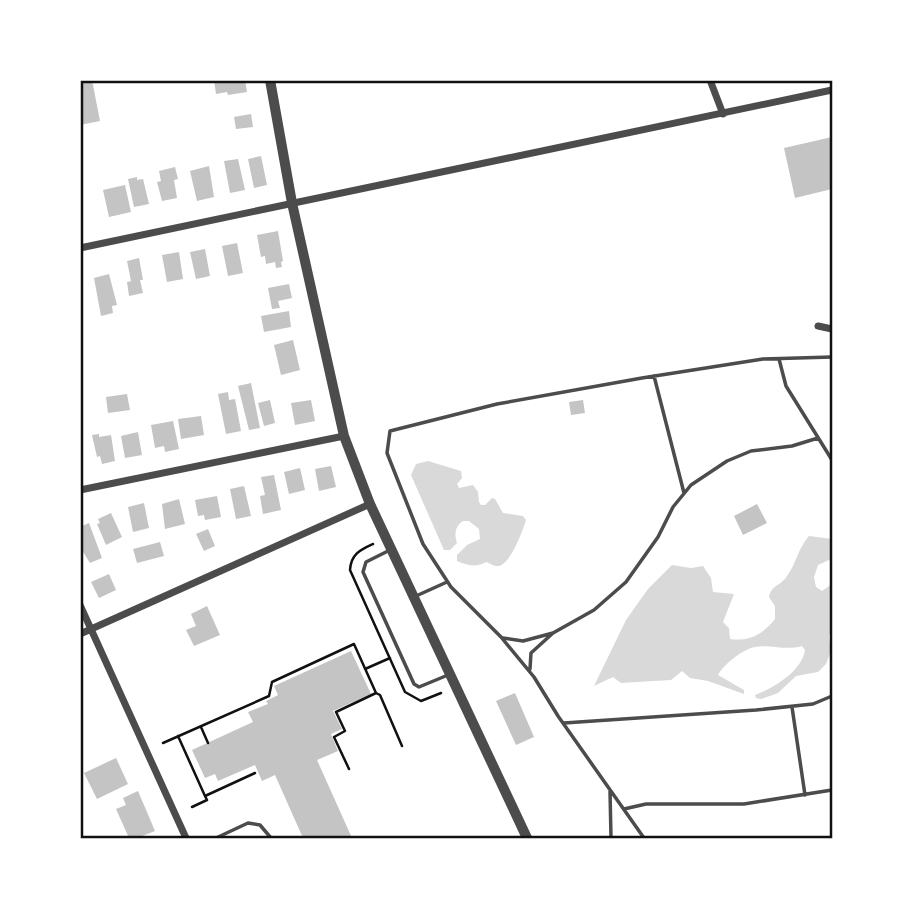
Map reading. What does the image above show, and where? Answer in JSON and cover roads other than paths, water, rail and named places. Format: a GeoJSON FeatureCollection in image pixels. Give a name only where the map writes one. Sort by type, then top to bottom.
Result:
{"type":"FeatureCollection","features":[{"type":"Feature","properties":{"kind":"street"},"geometry":{"type":"LineString","coordinates":[[270,80],[292,203],[344,436],[370,504],[527,838]]}},
{"type":"Feature","properties":{"kind":"street"},"geometry":{"type":"LineString","coordinates":[[710,80],[723,114]]}},
{"type":"Feature","properties":{"kind":"street"},"geometry":{"type":"LineString","coordinates":[[80,248],[832,90]]}},
{"type":"Feature","properties":{"kind":"street"},"geometry":{"type":"LineString","coordinates":[[818,326],[832,328]]}},
{"type":"Feature","properties":{"kind":"street"},"geometry":{"type":"LineString","coordinates":[[80,490],[344,436]]}},
{"type":"Feature","properties":{"kind":"street"},"geometry":{"type":"LineString","coordinates":[[80,634],[370,504]]}},
{"type":"Feature","properties":{"kind":"street"},"geometry":{"type":"LineString","coordinates":[[80,605],[186,838]]}},
{"type":"Feature","properties":{"kind":"lane"},"geometry":{"type":"LineString","coordinates":[[644,838],[529,671],[501,637],[447,581],[423,544],[387,453],[390,431],[497,404],[654,376],[779,359],[832,357]]}},
{"type":"Feature","properties":{"kind":"lane"},"geometry":{"type":"LineString","coordinates":[[779,359],[786,386],[832,460]]}},
{"type":"Feature","properties":{"kind":"lane"},"geometry":{"type":"LineString","coordinates":[[654,376],[684,493]]}},
{"type":"Feature","properties":{"kind":"lane"},"geometry":{"type":"LineString","coordinates":[[529,671],[531,653],[553,633],[594,610],[626,582],[658,537],[673,507],[691,485],[727,461],[751,451],[792,446],[818,438]]}},
{"type":"Feature","properties":{"kind":"lane"},"geometry":{"type":"LineString","coordinates":[[391,549],[366,562],[363,572],[414,684],[419,687],[450,674]]}},
{"type":"Feature","properties":{"kind":"lane"},"geometry":{"type":"LineString","coordinates":[[414,597],[447,581]]}},
{"type":"Feature","properties":{"kind":"lane"},"geometry":{"type":"LineString","coordinates":[[501,637],[523,641],[553,633]]}},
{"type":"Feature","properties":{"kind":"lane"},"geometry":{"type":"LineString","coordinates":[[563,723],[813,704],[832,696]]}},
{"type":"Feature","properties":{"kind":"lane"},"geometry":{"type":"LineString","coordinates":[[792,706],[805,795]]}},
{"type":"Feature","properties":{"kind":"lane"},"geometry":{"type":"LineString","coordinates":[[610,789],[611,838]]}},
{"type":"Feature","properties":{"kind":"lane"},"geometry":{"type":"LineString","coordinates":[[624,809],[646,804],[744,804],[832,790]]}},
{"type":"Feature","properties":{"kind":"lane"},"geometry":{"type":"LineString","coordinates":[[216,838],[248,823],[260,824],[271,838]]}}]}
